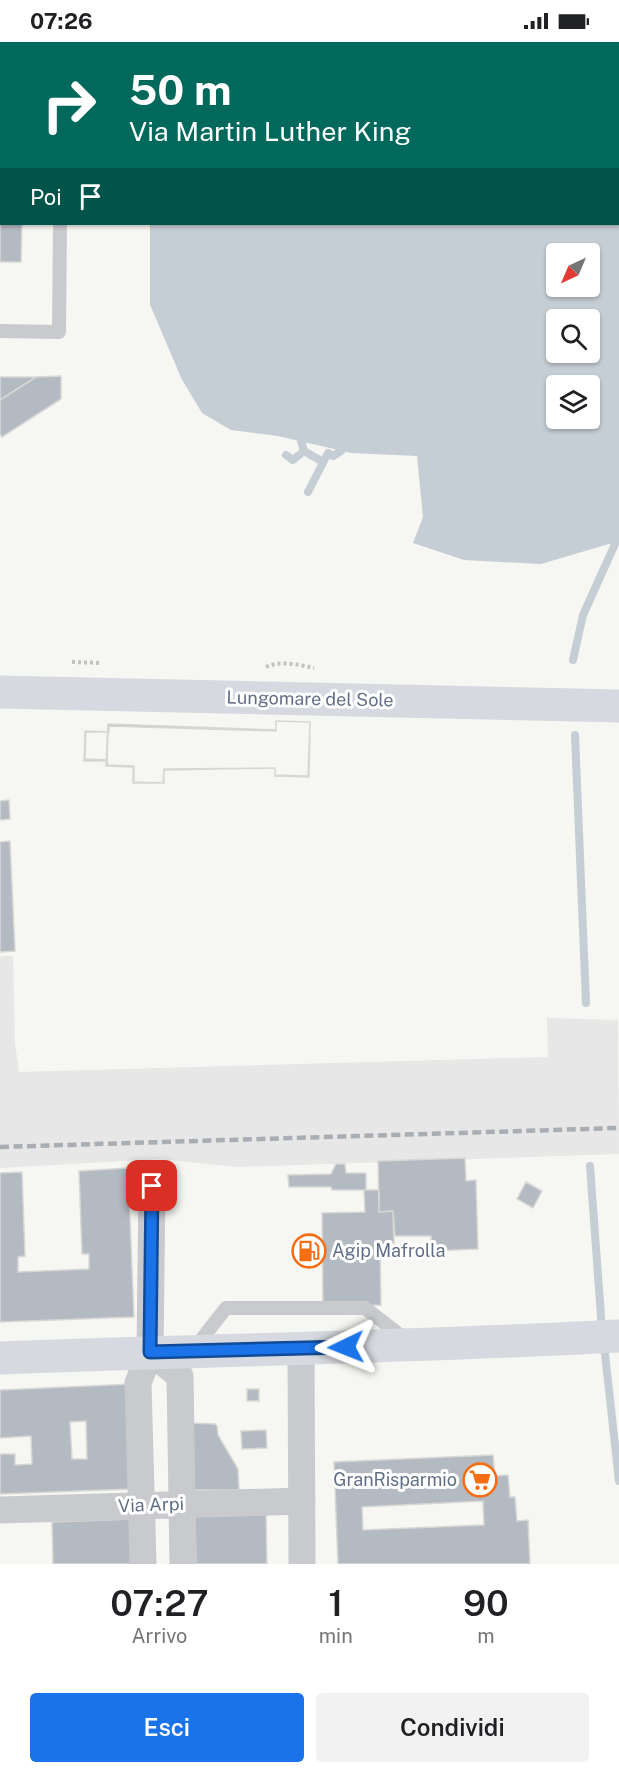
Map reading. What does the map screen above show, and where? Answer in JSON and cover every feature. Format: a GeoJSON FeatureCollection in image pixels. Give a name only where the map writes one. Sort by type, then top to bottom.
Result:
{"type":"FeatureCollection","features":[{"type":"Feature","properties":{"kind":"main road","name":"Lungomare del Sole"},"geometry":{"type":"LineString","coordinates":[[0,692],[619,706]]}},
{"type":"Feature","properties":{"kind":"main road"},"geometry":{"type":"LineString","coordinates":[[0,1358],[193,1350],[479,1344],[619,1336]]}},
{"type":"Feature","properties":{"kind":"street"},"geometry":{"type":"LineString","coordinates":[[143,1564],[138,1383],[150,1352],[152,1186]]}},
{"type":"Feature","properties":{"kind":"street"},"geometry":{"type":"LineString","coordinates":[[301,1349],[302,1564]]}},
{"type":"Feature","properties":{"kind":"street"},"geometry":{"type":"LineString","coordinates":[[150,1352],[180,1377],[183,1564]]}},
{"type":"Feature","properties":{"kind":"street","name":"Via Arpi"},"geometry":{"type":"LineString","coordinates":[[0,1510],[302,1501]]}},
{"type":"Feature","properties":{"kind":"lane"},"geometry":{"type":"LineString","coordinates":[[0,331],[59,332],[60,225]]}},
{"type":"Feature","properties":{"kind":"lane"},"geometry":{"type":"LineString","coordinates":[[193,1350],[226,1308],[365,1308],[414,1345]]}},
{"type":"Feature","properties":{"kind":"shaded area"},"geometry":{"type":"Polygon","coordinates":[[[150,225],[619,225],[619,541],[541,564],[464,560],[413,543],[423,517],[417,456],[351,453],[278,436],[231,430],[202,413],[181,378],[150,305],[150,225]]]}},
{"type":"Feature","properties":{"kind":"shaded area"},"geometry":{"type":"Polygon","coordinates":[[[0,956],[13,956],[15,1043],[19,1072],[548,1057],[547,1018],[618,1020],[619,1154],[237,1167],[160,1159],[0,1168],[0,956]]]}},
{"type":"Feature","properties":{"kind":"pier"},"geometry":{"type":"Polygon","coordinates":[[[147,225],[150,225],[150,305],[181,378],[201,413],[199,415],[179,379],[147,306],[147,225]]]}},
{"type":"Feature","properties":{"kind":"building"},"geometry":{"type":"Polygon","coordinates":[[[0,225],[22,225],[21,262],[0,262],[0,225]]]}},
{"type":"Feature","properties":{"kind":"building"},"geometry":{"type":"Polygon","coordinates":[[[61,376],[61,399],[2,437],[0,434],[0,400],[36,377],[61,376]]]}},
{"type":"Feature","properties":{"kind":"building"},"geometry":{"type":"Polygon","coordinates":[[[0,377],[36,377],[0,400],[0,377]]]}},
{"type":"Feature","properties":{"kind":"building"},"geometry":{"type":"Polygon","coordinates":[[[276,721],[310,722],[308,776],[275,775],[275,768],[164,769],[163,783],[134,782],[134,766],[108,765],[107,760],[85,759],[86,732],[109,732],[109,726],[276,731],[276,721]]]}},
{"type":"Feature","properties":{"kind":"building"},"geometry":{"type":"Polygon","coordinates":[[[276,721],[310,722],[309,777],[275,776],[275,768],[164,770],[164,783],[133,783],[133,767],[106,766],[108,724],[276,730],[276,721]]]}},
{"type":"Feature","properties":{"kind":"building"},"geometry":{"type":"Polygon","coordinates":[[[85,731],[108,732],[107,761],[84,761],[85,731]]]}},
{"type":"Feature","properties":{"kind":"building"},"geometry":{"type":"Polygon","coordinates":[[[9,800],[10,819],[0,820],[0,801],[9,800]]]}},
{"type":"Feature","properties":{"kind":"building"},"geometry":{"type":"Polygon","coordinates":[[[10,841],[15,951],[0,952],[0,842],[10,841]]]}},
{"type":"Feature","properties":{"kind":"building"},"geometry":{"type":"Polygon","coordinates":[[[465,1158],[466,1181],[476,1180],[478,1249],[431,1251],[431,1236],[395,1236],[393,1211],[379,1212],[378,1161],[465,1158]]]}},
{"type":"Feature","properties":{"kind":"building"},"geometry":{"type":"Polygon","coordinates":[[[336,1164],[345,1164],[346,1173],[366,1173],[366,1190],[379,1190],[379,1212],[393,1211],[394,1244],[380,1245],[381,1305],[323,1306],[322,1213],[365,1212],[364,1190],[289,1187],[288,1175],[331,1174],[336,1164]]]}},
{"type":"Feature","properties":{"kind":"building"},"geometry":{"type":"Polygon","coordinates":[[[128,1168],[134,1317],[0,1322],[0,1173],[22,1172],[25,1256],[18,1257],[18,1272],[89,1269],[89,1254],[82,1254],[79,1171],[128,1168]]]}},
{"type":"Feature","properties":{"kind":"building"},"geometry":{"type":"Polygon","coordinates":[[[526,1182],[542,1191],[533,1208],[517,1199],[526,1182]]]}},
{"type":"Feature","properties":{"kind":"building"},"geometry":{"type":"Polygon","coordinates":[[[133,1384],[131,1489],[0,1494],[0,1454],[15,1454],[15,1465],[32,1464],[31,1436],[0,1438],[0,1390],[133,1384]],[[86,1421],[70,1422],[72,1459],[87,1459],[86,1421]]]}},
{"type":"Feature","properties":{"kind":"building"},"geometry":{"type":"Polygon","coordinates":[[[247,1389],[259,1389],[259,1401],[247,1401],[247,1389]]]}},
{"type":"Feature","properties":{"kind":"building"},"geometry":{"type":"Polygon","coordinates":[[[192,1423],[217,1426],[218,1435],[238,1469],[239,1490],[192,1490],[192,1423]]]}},
{"type":"Feature","properties":{"kind":"building"},"geometry":{"type":"Polygon","coordinates":[[[266,1430],[267,1448],[242,1449],[241,1431],[266,1430]]]}},
{"type":"Feature","properties":{"kind":"building"},"geometry":{"type":"Polygon","coordinates":[[[493,1455],[495,1476],[508,1475],[510,1497],[515,1497],[517,1521],[528,1520],[530,1564],[338,1564],[334,1462],[493,1455]],[[483,1501],[362,1507],[363,1530],[484,1525],[483,1501]]]}},
{"type":"Feature","properties":{"kind":"building"},"geometry":{"type":"Polygon","coordinates":[[[266,1513],[267,1564],[196,1564],[195,1515],[266,1513]]]}},
{"type":"Feature","properties":{"kind":"building"},"geometry":{"type":"Polygon","coordinates":[[[134,1519],[135,1564],[53,1564],[52,1522],[134,1519]]]}},
{"type":"Feature","properties":{"kind":"waterway"},"geometry":{"type":"LineString","coordinates":[[286,455],[293,460],[304,451],[301,441]]}},
{"type":"Feature","properties":{"kind":"waterway"},"geometry":{"type":"LineString","coordinates":[[304,451],[323,462]]}},
{"type":"Feature","properties":{"kind":"waterway"},"geometry":{"type":"LineString","coordinates":[[308,492],[328,453],[333,456],[341,451]]}},
{"type":"Feature","properties":{"kind":"waterway"},"geometry":{"type":"LineString","coordinates":[[573,660],[583,615],[616,542]]}},
{"type":"Feature","properties":{"kind":"waterway"},"geometry":{"type":"LineString","coordinates":[[575,735],[586,1003]]}},
{"type":"Feature","properties":{"kind":"waterway"},"geometry":{"type":"LineString","coordinates":[[590,1166],[602,1330]]}},
{"type":"Feature","properties":{"kind":"waterway"},"geometry":{"type":"LineString","coordinates":[[604,1345],[619,1481]]}},
{"type":"Feature","properties":{"kind":"railway"},"geometry":{"type":"LineString","coordinates":[[0,1147],[619,1128]]}},
{"type":"Feature","properties":{"kind":"place","name":"Agip Mafrolla"},"geometry":{"type":"Point","coordinates":[309,1251]}},
{"type":"Feature","properties":{"kind":"place","name":"GranRisparmio"},"geometry":{"type":"Point","coordinates":[480,1480]}},
{"type":"Feature","properties":{"kind":"route"},"geometry":{"type":"LineString","coordinates":[[152,1186],[150,1352],[346,1347]]}}]}
